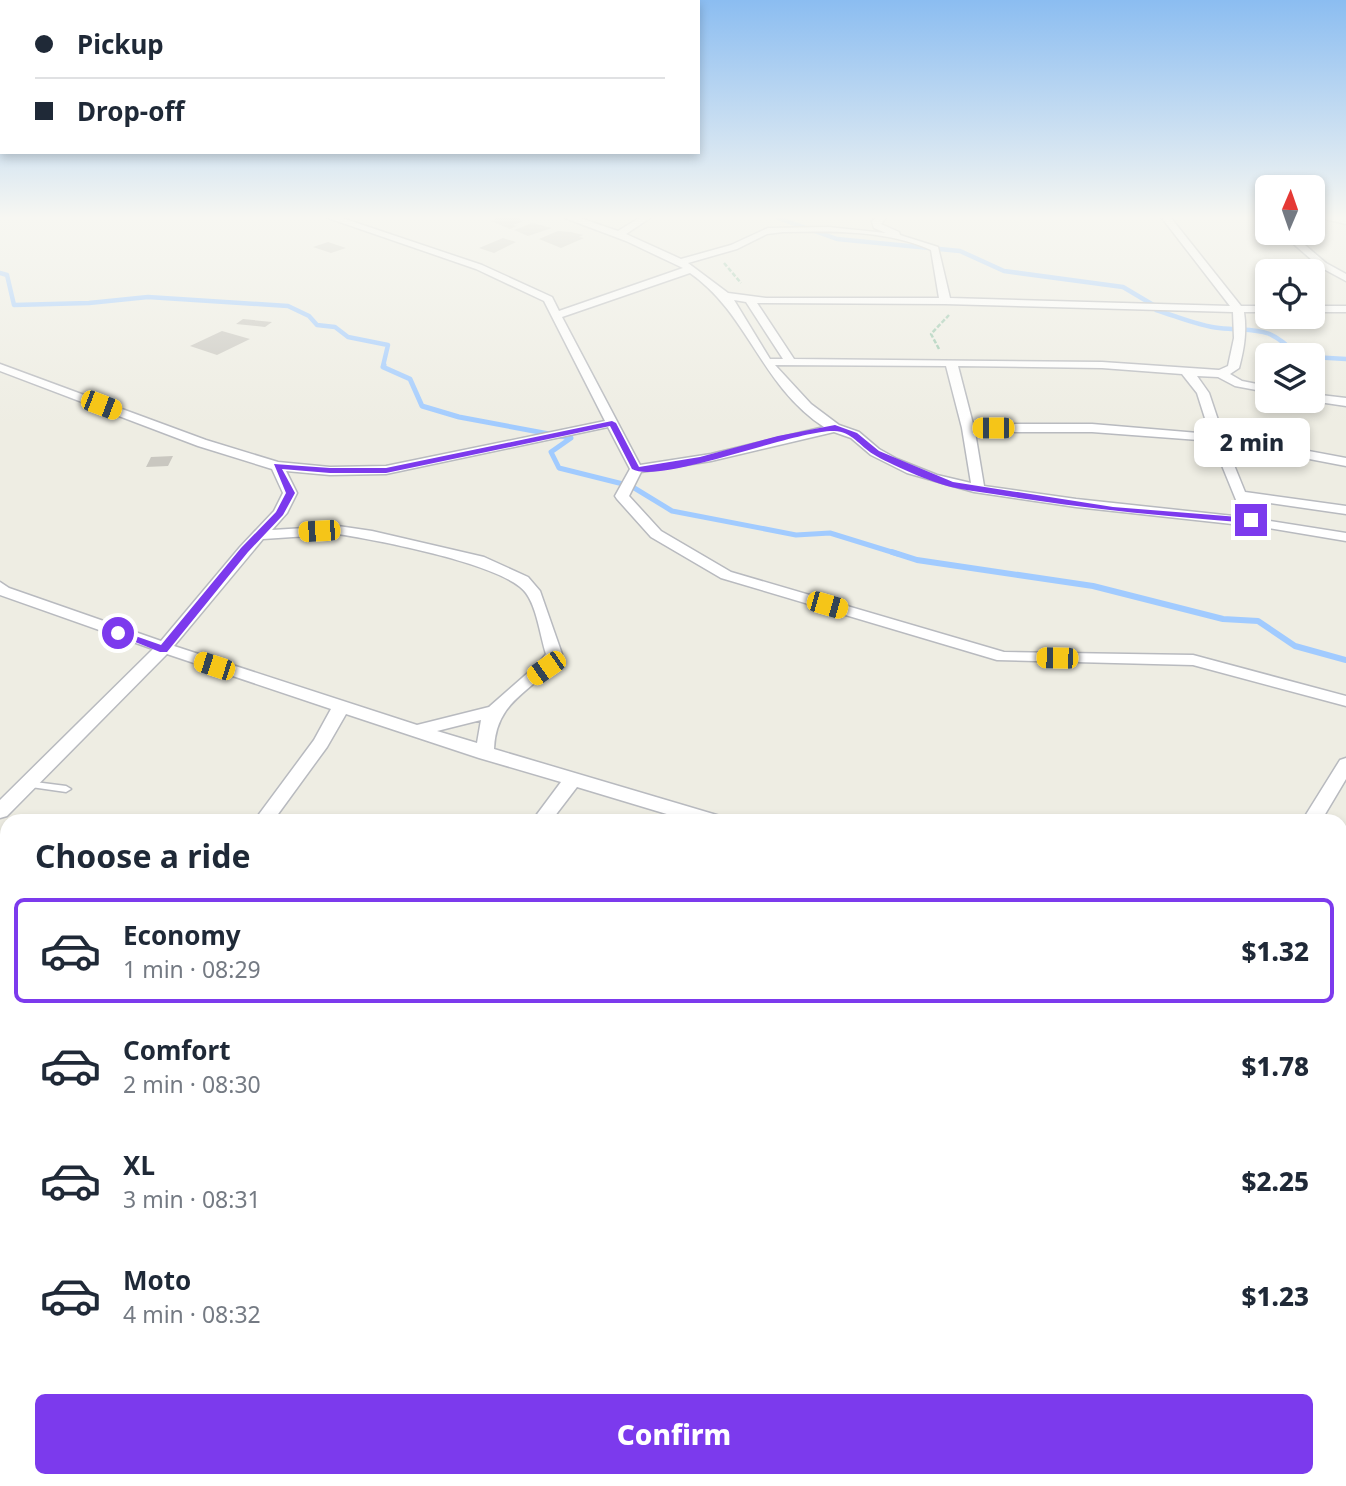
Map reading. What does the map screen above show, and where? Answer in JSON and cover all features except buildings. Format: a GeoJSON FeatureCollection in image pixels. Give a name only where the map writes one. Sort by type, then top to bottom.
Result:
{"type":"FeatureCollection","features":[{"type":"Feature","properties":{"kind":"street"},"geometry":{"type":"LineString","coordinates":[[523,287],[548,299],[636,469]]}},
{"type":"Feature","properties":{"kind":"street"},"geometry":{"type":"LineString","coordinates":[[557,315],[630,287]]}},
{"type":"Feature","properties":{"kind":"street"},"geometry":{"type":"LineString","coordinates":[[714,287],[725,296],[767,362],[809,408],[835,428],[854,435],[876,453],[929,476],[951,484],[1113,510],[1251,520],[1346,537]]}},
{"type":"Feature","properties":{"kind":"street"},"geometry":{"type":"LineString","coordinates":[[942,287],[945,301]]}},
{"type":"Feature","properties":{"kind":"street"},"geometry":{"type":"LineString","coordinates":[[767,362],[1102,365],[1220,374],[1233,368],[1242,329],[1238,309],[1221,287]]}},
{"type":"Feature","properties":{"kind":"street"},"geometry":{"type":"LineString","coordinates":[[725,296],[749,299],[1255,309]]}},
{"type":"Feature","properties":{"kind":"street"},"geometry":{"type":"LineString","coordinates":[[749,299],[790,361]]}},
{"type":"Feature","properties":{"kind":"street"},"geometry":{"type":"LineString","coordinates":[[1325,309],[1346,309]]}},
{"type":"Feature","properties":{"kind":"street"},"geometry":{"type":"LineString","coordinates":[[951,363],[968,428],[978,488]]}},
{"type":"Feature","properties":{"kind":"street"},"geometry":{"type":"LineString","coordinates":[[0,367],[202,443],[277,466],[330,471],[386,470],[612,423]]}},
{"type":"Feature","properties":{"kind":"street"},"geometry":{"type":"LineString","coordinates":[[1182,369],[1194,377],[1209,401],[1217,438],[1251,520]]}},
{"type":"Feature","properties":{"kind":"street"},"geometry":{"type":"LineString","coordinates":[[1220,374],[1239,384],[1255,387]]}},
{"type":"Feature","properties":{"kind":"street"},"geometry":{"type":"LineString","coordinates":[[1325,399],[1346,402]]}},
{"type":"Feature","properties":{"kind":"street"},"geometry":{"type":"LineString","coordinates":[[636,469],[662,468],[701,460],[778,439],[835,428]]}},
{"type":"Feature","properties":{"kind":"street"},"geometry":{"type":"LineString","coordinates":[[968,428],[1092,428],[1217,438],[1346,462]]}},
{"type":"Feature","properties":{"kind":"street"},"geometry":{"type":"LineString","coordinates":[[0,811],[163,649],[280,513],[290,493],[277,466]]}},
{"type":"Feature","properties":{"kind":"street"},"geometry":{"type":"LineString","coordinates":[[636,469],[622,496],[656,534],[726,575],[1003,657],[1193,660],[1346,701]]}},
{"type":"Feature","properties":{"kind":"street"},"geometry":{"type":"LineString","coordinates":[[1240,495],[1346,510]]}},
{"type":"Feature","properties":{"kind":"street"},"geometry":{"type":"LineString","coordinates":[[259,535],[338,530],[372,535],[479,560],[523,580],[535,594],[554,654],[546,668],[498,704],[484,736],[485,754]]}},
{"type":"Feature","properties":{"kind":"street"},"geometry":{"type":"LineString","coordinates":[[0,586],[4,591],[163,649],[485,754],[690,814]]}},
{"type":"Feature","properties":{"kind":"street"},"geometry":{"type":"LineString","coordinates":[[268,814],[321,743],[341,707]]}},
{"type":"Feature","properties":{"kind":"street"},"geometry":{"type":"LineString","coordinates":[[414,731],[494,711]]}},
{"type":"Feature","properties":{"kind":"street"},"geometry":{"type":"LineString","coordinates":[[1315,814],[1346,764]]}},
{"type":"Feature","properties":{"kind":"street"},"geometry":{"type":"LineString","coordinates":[[546,814],[573,779]]}},
{"type":"Feature","properties":{"kind":"lane"},"geometry":{"type":"LineString","coordinates":[[27,784],[66,789]]}},
{"type":"Feature","properties":{"kind":"path"},"geometry":{"type":"LineString","coordinates":[[742,287],[749,299]]}},
{"type":"Feature","properties":{"kind":"path"},"geometry":{"type":"LineString","coordinates":[[945,301],[953,312],[933,329],[931,334],[939,350],[951,363]]}},
{"type":"Feature","properties":{"kind":"waterway"},"geometry":{"type":"LineString","coordinates":[[10,287],[14,305],[89,303],[148,297],[288,306],[309,316],[317,325],[335,327],[348,337],[388,345],[383,366]]}},
{"type":"Feature","properties":{"kind":"waterway"},"geometry":{"type":"LineString","coordinates":[[1124,287],[1155,306],[1156,310],[1211,327],[1261,331],[1284,343]]}},
{"type":"Feature","properties":{"kind":"waterway"},"geometry":{"type":"LineString","coordinates":[[1325,358],[1346,359]]}},
{"type":"Feature","properties":{"kind":"waterway"},"geometry":{"type":"LineString","coordinates":[[384,365],[383,367],[410,379],[422,406],[459,417],[571,438],[551,452],[559,468],[631,486],[672,511],[796,535],[830,533],[898,554]]}},
{"type":"Feature","properties":{"kind":"waterway"},"geometry":{"type":"LineString","coordinates":[[892,552],[917,560],[1093,586],[1223,619],[1258,621],[1295,646],[1346,660]]}},
{"type":"Feature","properties":{"kind":"route"},"geometry":{"type":"LineString","coordinates":[[118,633],[163,649],[245,550],[280,513],[290,493],[277,466],[330,471],[386,470],[612,423],[636,469],[662,468],[701,460],[778,439],[835,428],[854,435],[876,453],[951,484],[1113,510],[1251,520]]}}]}
